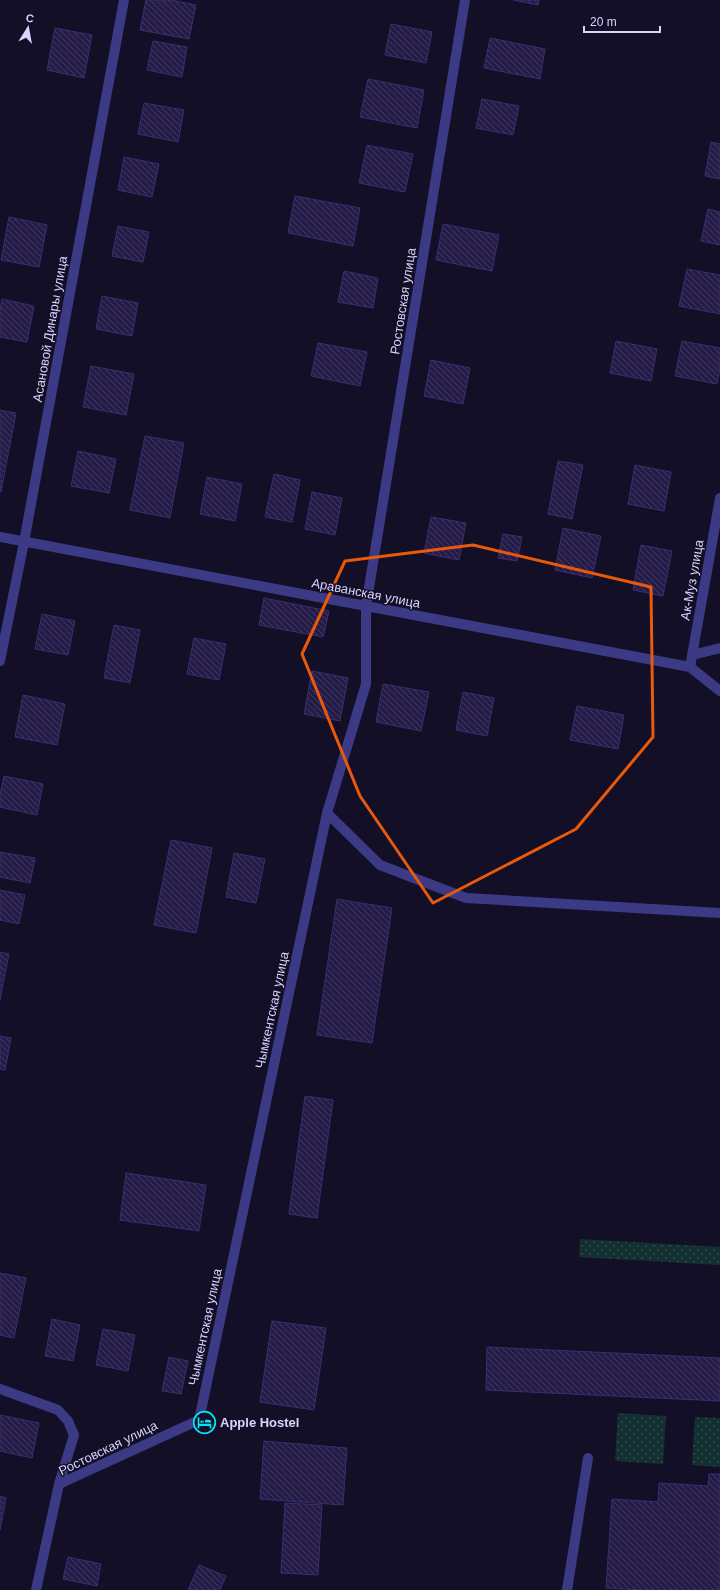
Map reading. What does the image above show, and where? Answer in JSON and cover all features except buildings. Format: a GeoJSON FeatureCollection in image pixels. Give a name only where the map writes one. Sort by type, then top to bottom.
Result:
{"type":"FeatureCollection","features":[{"type":"Feature","properties":{"kind":"street","name":"Асановой Динары улица"},"geometry":{"type":"LineString","coordinates":[[0,661],[24,542],[124,0]]}},
{"type":"Feature","properties":{"kind":"street","name":"Ростовская улица"},"geometry":{"type":"LineString","coordinates":[[366,606],[465,0]]}},
{"type":"Feature","properties":{"kind":"street","name":"Ак-Муз улица"},"geometry":{"type":"LineString","coordinates":[[690,667],[720,498]]}},
{"type":"Feature","properties":{"kind":"street","name":"Араванская улица"},"geometry":{"type":"LineString","coordinates":[[0,537],[690,667],[720,691]]}},
{"type":"Feature","properties":{"kind":"street","name":"Чымкентская улица"},"geometry":{"type":"LineString","coordinates":[[199,1420],[327,813],[366,684],[366,606]]}},
{"type":"Feature","properties":{"kind":"street"},"geometry":{"type":"LineString","coordinates":[[692,655],[720,648]]}},
{"type":"Feature","properties":{"kind":"street"},"geometry":{"type":"LineString","coordinates":[[327,813],[380,865],[466,898],[720,913]]}},
{"type":"Feature","properties":{"kind":"street"},"geometry":{"type":"LineString","coordinates":[[0,1389],[58,1410],[68,1421],[74,1435],[59,1484]]}},
{"type":"Feature","properties":{"kind":"street","name":"Ростовская улица"},"geometry":{"type":"LineString","coordinates":[[36,1590],[59,1484],[199,1420]]}},
{"type":"Feature","properties":{"kind":"street"},"geometry":{"type":"LineString","coordinates":[[568,1590],[588,1458]]}},
{"type":"Feature","properties":{"kind":"highlighted area"},"geometry":{"type":"Polygon","coordinates":[[[473,545],[651,587],[653,737],[576,829],[433,903],[360,796],[302,654],[345,561],[473,545]]]}},
{"type":"Feature","properties":{"kind":"green space"},"geometry":{"type":"Polygon","coordinates":[[[580,1239],[720,1247],[720,1265],[579,1257],[580,1239]]]}},
{"type":"Feature","properties":{"kind":"green space"},"geometry":{"type":"Polygon","coordinates":[[[618,1413],[666,1416],[663,1464],[615,1461],[618,1413]]]}},
{"type":"Feature","properties":{"kind":"green space"},"geometry":{"type":"Polygon","coordinates":[[[695,1417],[720,1418],[720,1467],[692,1465],[695,1417]]]}},
{"type":"Feature","properties":{"kind":"place","name":"Apple Hostel"},"geometry":{"type":"Point","coordinates":[204,1422]}}]}
